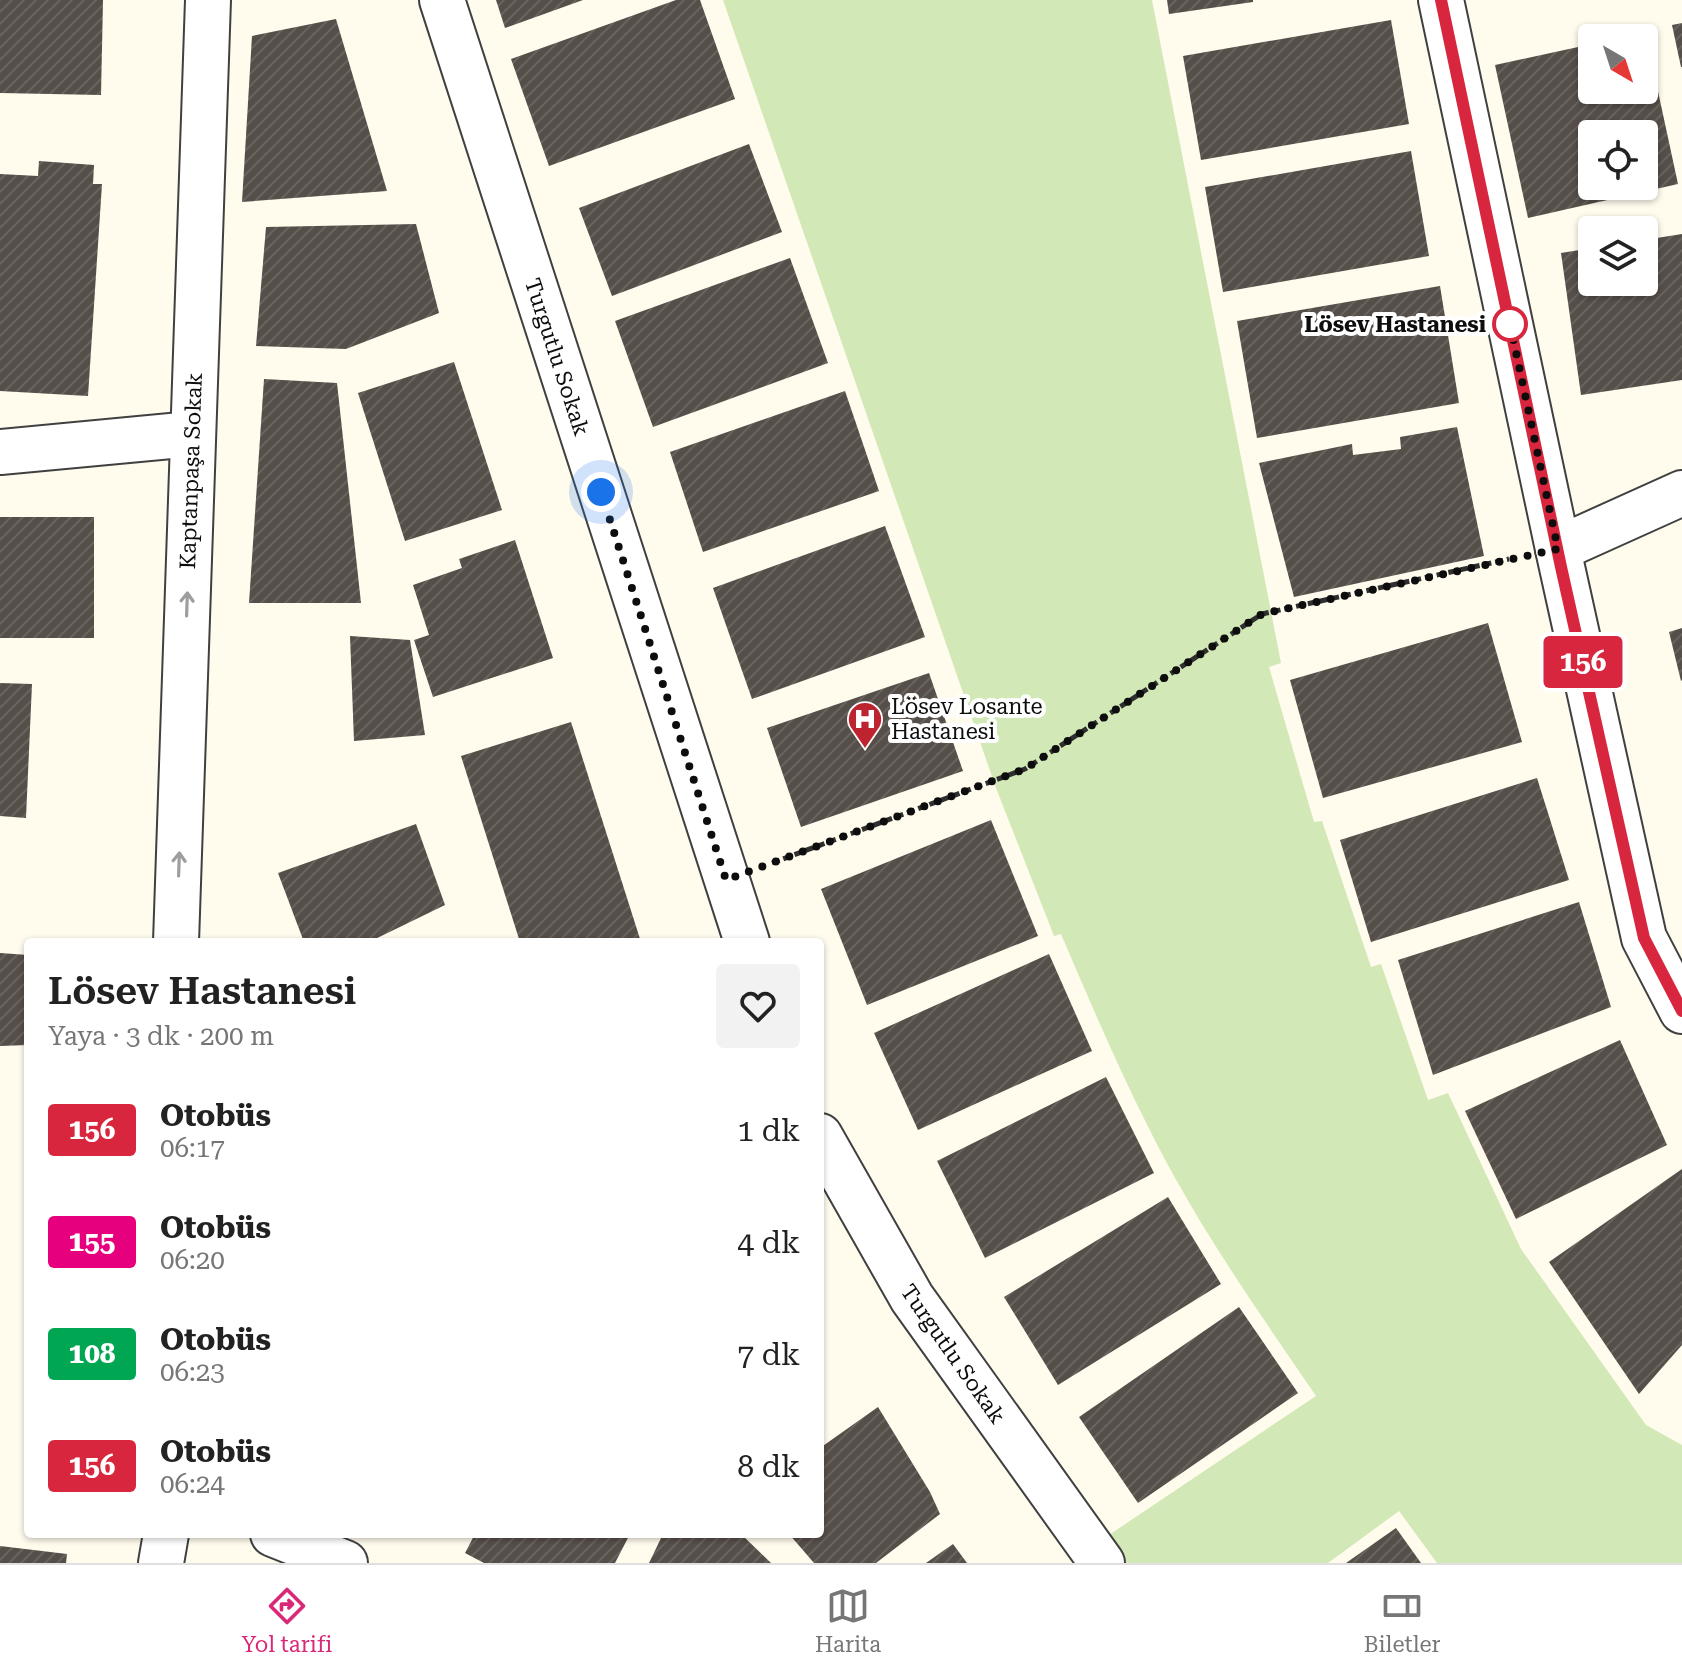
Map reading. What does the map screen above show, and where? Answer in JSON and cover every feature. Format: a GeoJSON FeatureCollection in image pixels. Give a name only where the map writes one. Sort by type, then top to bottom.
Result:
{"type":"FeatureCollection","features":[{"type":"Feature","properties":{"kind":"street"},"geometry":{"type":"LineString","coordinates":[[1441,0],[1644,938],[1682,1011]]}},
{"type":"Feature","properties":{"kind":"street","name":"Turgutlu Sokak"},"geometry":{"type":"LineString","coordinates":[[443,5],[746,938]]}},
{"type":"Feature","properties":{"kind":"street","name":"Kaptanpaşa Sokak"},"geometry":{"type":"LineString","coordinates":[[176,938],[208,6]]}},
{"type":"Feature","properties":{"kind":"street"},"geometry":{"type":"LineString","coordinates":[[0,452],[192,434]]}},
{"type":"Feature","properties":{"kind":"street"},"geometry":{"type":"LineString","coordinates":[[1558,549],[1682,493]]}},
{"type":"Feature","properties":{"kind":"street","name":"Turgutlu Sokak"},"geometry":{"type":"LineString","coordinates":[[824,1143],[912,1298],[1102,1563]]}},
{"type":"Feature","properties":{"kind":"street"},"geometry":{"type":"LineString","coordinates":[[161,1563],[165,1538]]}},
{"type":"Feature","properties":{"kind":"street"},"geometry":{"type":"LineString","coordinates":[[283,1538],[345,1563]]}},
{"type":"Feature","properties":{"kind":"path"},"geometry":{"type":"LineString","coordinates":[[726,880],[1025,769],[1262,614],[1558,549]]}},
{"type":"Feature","properties":{"kind":"green space"},"geometry":{"type":"Polygon","coordinates":[[[723,0],[1152,0],[1281,663],[1269,667],[1314,822],[1322,821],[1371,967],[1381,964],[1428,1100],[1448,1093],[1521,1249],[1646,1425],[1682,1445],[1682,1563],[1437,1563],[1399,1511],[1328,1563],[1102,1563],[1091,1547],[1316,1396],[1224,1260],[1174,1176],[1129,1087],[1061,934],[1054,936],[996,788],[723,0]]]}},
{"type":"Feature","properties":{"kind":"building"},"geometry":{"type":"Polygon","coordinates":[[[0,0],[103,0],[101,95],[0,93],[0,0]]]}},
{"type":"Feature","properties":{"kind":"building"},"geometry":{"type":"Polygon","coordinates":[[[496,0],[583,0],[505,28],[496,0]]]}},
{"type":"Feature","properties":{"kind":"building"},"geometry":{"type":"Polygon","coordinates":[[[676,0],[700,0],[735,99],[549,166],[511,59],[676,0]]]}},
{"type":"Feature","properties":{"kind":"building"},"geometry":{"type":"Polygon","coordinates":[[[1167,0],[1253,0],[1253,2],[1169,14],[1167,0]]]}},
{"type":"Feature","properties":{"kind":"building"},"geometry":{"type":"Polygon","coordinates":[[[336,19],[387,191],[242,202],[252,36],[336,19]]]}},
{"type":"Feature","properties":{"kind":"building"},"geometry":{"type":"Polygon","coordinates":[[[1391,20],[1409,124],[1201,160],[1183,56],[1391,20]]]}},
{"type":"Feature","properties":{"kind":"building"},"geometry":{"type":"Polygon","coordinates":[[[1682,23],[1682,67],[1681,67],[1672,25],[1682,23]]]}},
{"type":"Feature","properties":{"kind":"building"},"geometry":{"type":"Polygon","coordinates":[[[1578,47],[1578,104],[1658,104],[1658,91],[1678,184],[1658,189],[1658,120],[1578,120],[1578,200],[1607,200],[1528,218],[1495,65],[1578,47]]]}},
{"type":"Feature","properties":{"kind":"building"},"geometry":{"type":"Polygon","coordinates":[[[749,144],[782,232],[612,296],[579,208],[749,144]]]}},
{"type":"Feature","properties":{"kind":"building"},"geometry":{"type":"Polygon","coordinates":[[[1411,151],[1429,256],[1223,292],[1205,187],[1411,151]]]}},
{"type":"Feature","properties":{"kind":"building"},"geometry":{"type":"Polygon","coordinates":[[[39,161],[94,165],[93,184],[102,184],[88,396],[0,391],[0,174],[38,176],[39,161]]]}},
{"type":"Feature","properties":{"kind":"building"},"geometry":{"type":"Polygon","coordinates":[[[416,224],[439,313],[346,349],[256,346],[266,227],[416,224]]]}},
{"type":"Feature","properties":{"kind":"building"},"geometry":{"type":"Polygon","coordinates":[[[1682,234],[1682,380],[1581,395],[1561,253],[1578,250],[1578,296],[1658,296],[1658,238],[1682,234]]]}},
{"type":"Feature","properties":{"kind":"building"},"geometry":{"type":"Polygon","coordinates":[[[790,258],[828,363],[653,427],[615,321],[790,258]]]}},
{"type":"Feature","properties":{"kind":"building"},"geometry":{"type":"Polygon","coordinates":[[[1440,286],[1459,403],[1257,438],[1237,321],[1440,286]]]}},
{"type":"Feature","properties":{"kind":"building"},"geometry":{"type":"Polygon","coordinates":[[[454,362],[502,510],[405,541],[358,393],[454,362]]]}},
{"type":"Feature","properties":{"kind":"building"},"geometry":{"type":"Polygon","coordinates":[[[264,379],[337,383],[361,603],[249,603],[264,379]]]}},
{"type":"Feature","properties":{"kind":"building"},"geometry":{"type":"Polygon","coordinates":[[[845,391],[879,491],[703,552],[670,452],[845,391]]]}},
{"type":"Feature","properties":{"kind":"building"},"geometry":{"type":"Polygon","coordinates":[[[1457,427],[1484,556],[1294,597],[1259,463],[1352,444],[1353,455],[1401,449],[1400,437],[1457,427]]]}},
{"type":"Feature","properties":{"kind":"building"},"geometry":{"type":"Polygon","coordinates":[[[0,517],[94,517],[94,638],[0,638],[0,517]]]}},
{"type":"Feature","properties":{"kind":"building"},"geometry":{"type":"Polygon","coordinates":[[[885,526],[925,637],[752,699],[713,588],[885,526]]]}},
{"type":"Feature","properties":{"kind":"building"},"geometry":{"type":"Polygon","coordinates":[[[515,540],[553,658],[433,697],[414,640],[429,635],[413,585],[462,568],[459,559],[515,540]]]}},
{"type":"Feature","properties":{"kind":"building"},"geometry":{"type":"Polygon","coordinates":[[[1488,623],[1522,742],[1323,798],[1290,680],[1488,623]]]}},
{"type":"Feature","properties":{"kind":"building"},"geometry":{"type":"Polygon","coordinates":[[[1682,628],[1682,680],[1681,681],[1669,632],[1682,628]]]}},
{"type":"Feature","properties":{"kind":"building"},"geometry":{"type":"Polygon","coordinates":[[[350,636],[410,640],[425,735],[354,741],[350,636]]]}},
{"type":"Feature","properties":{"kind":"building","name":"Lösev Losante Hastanesi"},"geometry":{"type":"Polygon","coordinates":[[[929,673],[963,771],[801,827],[767,728],[929,673]]]}},
{"type":"Feature","properties":{"kind":"building"},"geometry":{"type":"Polygon","coordinates":[[[0,683],[32,684],[26,818],[0,816],[0,683]]]}},
{"type":"Feature","properties":{"kind":"building"},"geometry":{"type":"Polygon","coordinates":[[[571,722],[640,938],[519,938],[461,756],[571,722]]]}},
{"type":"Feature","properties":{"kind":"building"},"geometry":{"type":"Polygon","coordinates":[[[1537,778],[1569,880],[1371,942],[1340,840],[1537,778]]]}},
{"type":"Feature","properties":{"kind":"building"},"geometry":{"type":"Polygon","coordinates":[[[991,820],[1038,936],[867,1005],[821,889],[991,820]]]}},
{"type":"Feature","properties":{"kind":"building"},"geometry":{"type":"Polygon","coordinates":[[[416,824],[445,905],[377,938],[302,938],[278,873],[416,824]]]}},
{"type":"Feature","properties":{"kind":"building"},"geometry":{"type":"Polygon","coordinates":[[[1579,902],[1611,1007],[1433,1075],[1398,960],[1579,902]]]}},
{"type":"Feature","properties":{"kind":"building"},"geometry":{"type":"Polygon","coordinates":[[[0,953],[24,955],[24,1045],[0,1046],[0,953]]]}},
{"type":"Feature","properties":{"kind":"building"},"geometry":{"type":"Polygon","coordinates":[[[1049,954],[1092,1051],[918,1130],[874,1033],[1049,954]]]}},
{"type":"Feature","properties":{"kind":"building"},"geometry":{"type":"Polygon","coordinates":[[[1620,1040],[1667,1145],[1516,1219],[1465,1111],[1620,1040]]]}},
{"type":"Feature","properties":{"kind":"building"},"geometry":{"type":"Polygon","coordinates":[[[1106,1077],[1154,1173],[985,1258],[937,1161],[1106,1077]]]}},
{"type":"Feature","properties":{"kind":"building"},"geometry":{"type":"Polygon","coordinates":[[[1682,1169],[1682,1345],[1639,1394],[1549,1262],[1682,1169]]]}},
{"type":"Feature","properties":{"kind":"building"},"geometry":{"type":"Polygon","coordinates":[[[1168,1197],[1221,1284],[1058,1385],[1004,1297],[1168,1197]]]}},
{"type":"Feature","properties":{"kind":"building"},"geometry":{"type":"Polygon","coordinates":[[[1239,1307],[1298,1393],[1138,1503],[1079,1417],[1239,1307]]]}},
{"type":"Feature","properties":{"kind":"building"},"geometry":{"type":"Polygon","coordinates":[[[878,1407],[940,1514],[876,1563],[814,1563],[792,1538],[824,1538],[824,1445],[878,1407]]]}},
{"type":"Feature","properties":{"kind":"building"},"geometry":{"type":"Polygon","coordinates":[[[1396,1528],[1421,1563],[1346,1563],[1396,1528]]]}},
{"type":"Feature","properties":{"kind":"building"},"geometry":{"type":"Polygon","coordinates":[[[473,1538],[628,1538],[615,1563],[484,1563],[465,1553],[473,1538]]]}},
{"type":"Feature","properties":{"kind":"building"},"geometry":{"type":"Polygon","coordinates":[[[661,1538],[745,1538],[771,1563],[649,1563],[661,1538]]]}},
{"type":"Feature","properties":{"kind":"building"},"geometry":{"type":"Polygon","coordinates":[[[953,1544],[967,1563],[926,1563],[953,1544]]]}},
{"type":"Feature","properties":{"kind":"building"},"geometry":{"type":"Polygon","coordinates":[[[0,1546],[67,1554],[66,1563],[0,1563],[0,1546]]]}},
{"type":"Feature","properties":{"kind":"bus line","name":"156"},"geometry":{"type":"LineString","coordinates":[[1441,0],[1561,567],[1644,938],[1682,1011]]}},
{"type":"Feature","properties":{"kind":"place","name":"Lösev Hastanesi"},"geometry":{"type":"Point","coordinates":[1510,324]}},
{"type":"Feature","properties":{"kind":"place","name":"Lösev Losante Hastanesi"},"geometry":{"type":"Point","coordinates":[865,750]}},
{"type":"Feature","properties":{"kind":"route"},"geometry":{"type":"LineString","coordinates":[[601,492],[726,880],[1025,769],[1262,614],[1558,549],[1510,324]]}}]}
